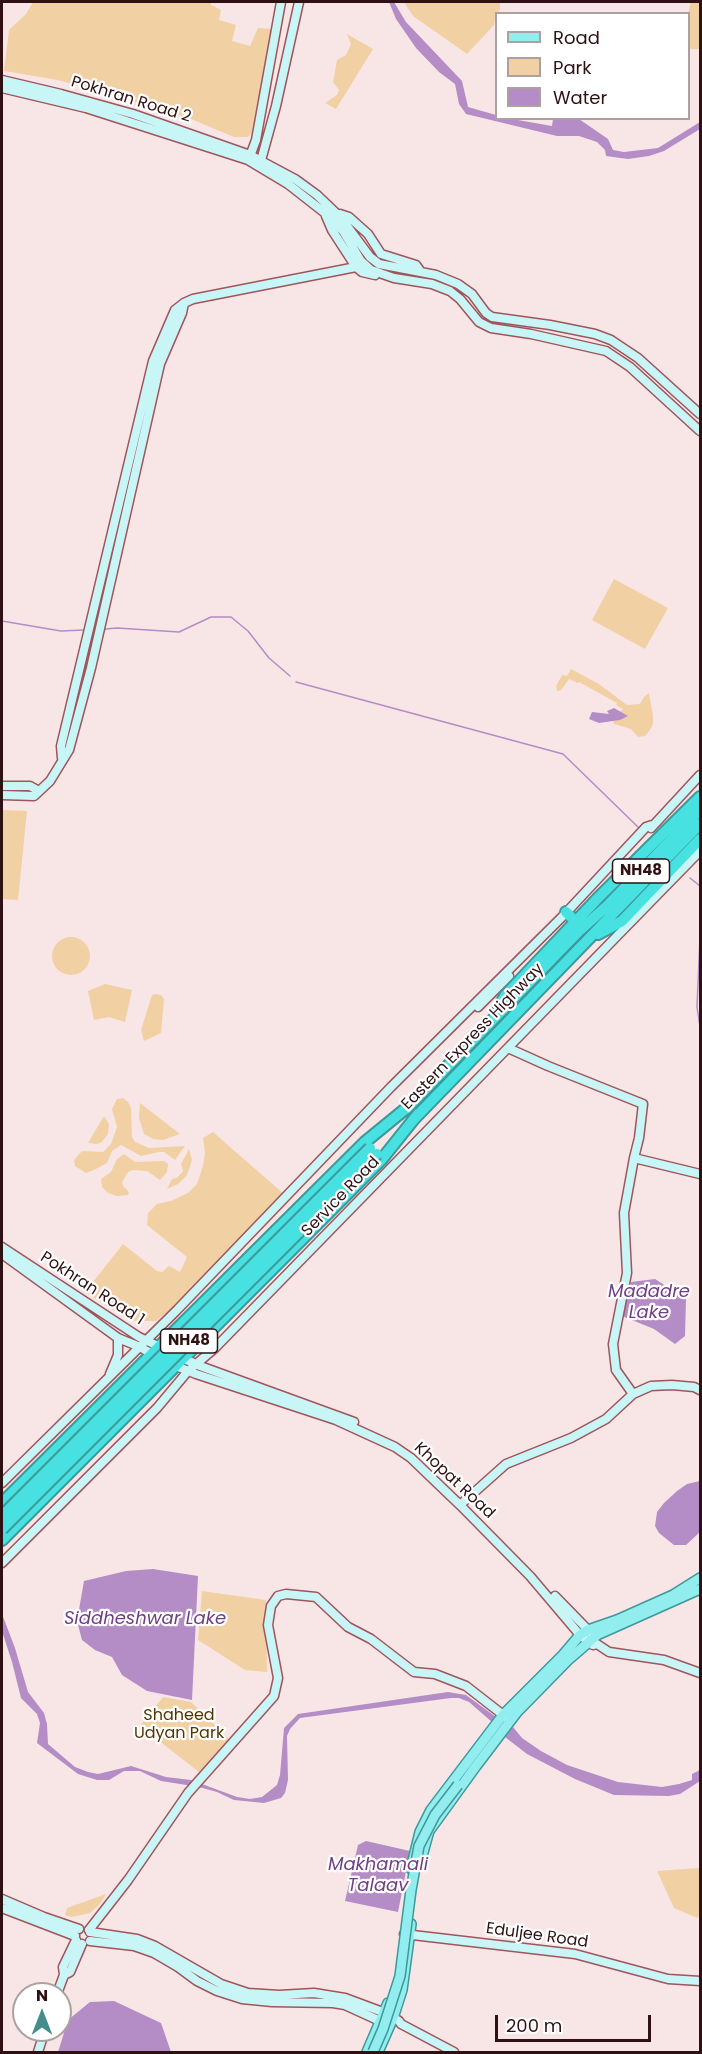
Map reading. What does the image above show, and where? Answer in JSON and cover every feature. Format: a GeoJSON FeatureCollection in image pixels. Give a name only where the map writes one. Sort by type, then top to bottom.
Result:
{"type":"FeatureCollection","features":[{"type":"Feature","properties":{"kind":"highway"},"geometry":{"type":"LineString","coordinates":[[570,920],[700,797]]}},
{"type":"Feature","properties":{"kind":"highway","name":"NH48"},"geometry":{"type":"LineString","coordinates":[[570,920],[607,906],[700,810]]}},
{"type":"Feature","properties":{"kind":"highway","name":"NH48"},"geometry":{"type":"LineString","coordinates":[[589,939],[700,824]]}},
{"type":"Feature","properties":{"kind":"highway"},"geometry":{"type":"LineString","coordinates":[[589,939],[622,921],[700,839]]}},
{"type":"Feature","properties":{"kind":"highway","name":"Eastern Express Highway"},"geometry":{"type":"LineString","coordinates":[[374,1151],[409,1106],[487,1025],[570,920]]}},
{"type":"Feature","properties":{"kind":"highway","name":"Eastern Express Highway"},"geometry":{"type":"LineString","coordinates":[[374,1151],[418,1114],[589,939]]}},
{"type":"Feature","properties":{"kind":"highway"},"geometry":{"type":"LineString","coordinates":[[2,1503],[161,1351],[365,1142],[409,1106]]}},
{"type":"Feature","properties":{"kind":"highway"},"geometry":{"type":"LineString","coordinates":[[2,1540],[382,1159],[418,1114]]}},
{"type":"Feature","properties":{"kind":"highway","name":"NH48"},"geometry":{"type":"LineString","coordinates":[[2,1516],[374,1151]]}},
{"type":"Feature","properties":{"kind":"highway","name":"NH48"},"geometry":{"type":"LineString","coordinates":[[2,1529],[374,1151]]}},
{"type":"Feature","properties":{"kind":"main road"},"geometry":{"type":"LineString","coordinates":[[376,2052],[400,1976],[419,1846],[435,1815],[507,1718],[584,1632],[617,1620],[700,1582]]}},
{"type":"Feature","properties":{"kind":"main road"},"geometry":{"type":"LineString","coordinates":[[507,1718],[568,1660],[594,1641],[700,1582]]}},
{"type":"Feature","properties":{"kind":"main road"},"geometry":{"type":"LineString","coordinates":[[376,2052],[395,2022],[402,1990],[407,1934],[408,1881],[420,1832],[431,1810],[462,1772],[471,1766]]}},
{"type":"Feature","properties":{"kind":"main road"},"geometry":{"type":"LineString","coordinates":[[367,2052],[392,1993],[407,1934]]}},
{"type":"Feature","properties":{"kind":"street"},"geometry":{"type":"LineString","coordinates":[[249,157],[256,140],[281,2]]}},
{"type":"Feature","properties":{"kind":"street"},"geometry":{"type":"LineString","coordinates":[[260,163],[276,106],[298,2]]}},
{"type":"Feature","properties":{"kind":"street","name":"Pokhran Road 2"},"geometry":{"type":"LineString","coordinates":[[2,80],[87,105]]}},
{"type":"Feature","properties":{"kind":"street","name":"Pokhran Road 2"},"geometry":{"type":"LineString","coordinates":[[2,88],[133,114],[260,163]]}},
{"type":"Feature","properties":{"kind":"street"},"geometry":{"type":"LineString","coordinates":[[260,163],[325,213],[330,226],[344,232],[360,262],[371,270],[432,284],[450,291],[460,299],[479,322],[491,328],[541,336],[606,351],[630,367],[700,430]]}},
{"type":"Feature","properties":{"kind":"street"},"geometry":{"type":"LineString","coordinates":[[260,163],[317,195],[336,213],[360,262]]}},
{"type":"Feature","properties":{"kind":"street"},"geometry":{"type":"LineString","coordinates":[[336,213],[349,217],[364,230],[381,254],[416,265],[421,272]]}},
{"type":"Feature","properties":{"kind":"street"},"geometry":{"type":"LineString","coordinates":[[2,795],[34,796],[50,782],[62,758],[61,746],[153,361],[175,310],[184,303],[360,262],[436,275],[458,284],[472,294],[486,313],[492,317],[550,325],[595,334],[611,340],[638,358],[700,414]]}},
{"type":"Feature","properties":{"kind":"street"},"geometry":{"type":"LineString","coordinates":[[409,280],[411,270]]}},
{"type":"Feature","properties":{"kind":"street"},"geometry":{"type":"LineString","coordinates":[[2,1483],[177,1310],[489,988],[570,920],[646,827],[652,825],[700,775]]}},
{"type":"Feature","properties":{"kind":"street"},"geometry":{"type":"LineString","coordinates":[[2,786],[30,786],[39,791]]}},
{"type":"Feature","properties":{"kind":"street","name":"Service Road"},"geometry":{"type":"LineString","coordinates":[[2,1563],[700,851]]}},
{"type":"Feature","properties":{"kind":"street"},"geometry":{"type":"LineString","coordinates":[[508,1048],[643,1104],[639,1138],[624,1214],[627,1273],[613,1344],[616,1370],[633,1394]]}},
{"type":"Feature","properties":{"kind":"street"},"geometry":{"type":"LineString","coordinates":[[634,1158],[700,1173]]}},
{"type":"Feature","properties":{"kind":"street","name":"Pokhran Road 1"},"geometry":{"type":"LineString","coordinates":[[2,1247],[118,1338],[143,1343]]}},
{"type":"Feature","properties":{"kind":"street","name":"Pokhran Road 1"},"geometry":{"type":"LineString","coordinates":[[2,1254],[143,1343],[161,1351]]}},
{"type":"Feature","properties":{"kind":"street"},"geometry":{"type":"LineString","coordinates":[[109,1377],[118,1355],[118,1338]]}},
{"type":"Feature","properties":{"kind":"street","name":"Khopat Road"},"geometry":{"type":"LineString","coordinates":[[161,1351],[179,1362],[188,1371],[319,1411]]}},
{"type":"Feature","properties":{"kind":"street","name":"Khopat Road"},"geometry":{"type":"LineString","coordinates":[[161,1351],[179,1362],[196,1364],[319,1411],[395,1448],[411,1458],[462,1503],[594,1641],[609,1652],[664,1660],[700,1672]]}},
{"type":"Feature","properties":{"kind":"street"},"geometry":{"type":"LineString","coordinates":[[462,1503],[506,1464],[571,1438],[606,1419],[633,1394],[651,1386],[672,1385],[694,1387],[700,1390]]}},
{"type":"Feature","properties":{"kind":"street"},"geometry":{"type":"LineString","coordinates":[[61,1982],[64,1975],[70,1972],[83,1936],[113,1900],[181,1804],[200,1779],[274,1696],[278,1678],[268,1625],[274,1600],[286,1594],[316,1597],[348,1627],[371,1639],[414,1672],[435,1674],[466,1686],[507,1718]]}},
{"type":"Feature","properties":{"kind":"street"},"geometry":{"type":"LineString","coordinates":[[2,1899],[83,1936]]}},
{"type":"Feature","properties":{"kind":"street"},"geometry":{"type":"LineString","coordinates":[[2,1908],[83,1936],[136,1940],[155,1946],[180,1964],[221,1984],[248,1993],[345,2006],[382,2017],[454,2052]]}},
{"type":"Feature","properties":{"kind":"street","name":"Eduljee Road"},"geometry":{"type":"LineString","coordinates":[[407,1934],[426,1938],[575,1953],[668,1979],[700,1981]]}},
{"type":"Feature","properties":{"kind":"green space"},"geometry":{"type":"Polygon","coordinates":[[[33,2],[211,2],[211,5],[221,10],[219,20],[236,25],[232,41],[250,46],[258,28],[272,29],[252,132],[248,137],[234,137],[191,119],[58,80],[4,71],[9,30],[26,14],[33,2]]]}},
{"type":"Feature","properties":{"kind":"green space"},"geometry":{"type":"Polygon","coordinates":[[[404,2],[500,2],[500,10],[495,12],[494,25],[467,54],[413,16],[404,2]]]}},
{"type":"Feature","properties":{"kind":"green space"},"geometry":{"type":"Polygon","coordinates":[[[691,2],[700,2],[700,49],[690,49],[688,12],[691,2]]]}},
{"type":"Feature","properties":{"kind":"green space"},"geometry":{"type":"Polygon","coordinates":[[[347,34],[373,49],[336,109],[325,103],[337,95],[339,90],[333,82],[337,60],[346,55],[351,44],[347,34]]]}},
{"type":"Feature","properties":{"kind":"green space"},"geometry":{"type":"Polygon","coordinates":[[[614,579],[668,608],[645,649],[592,620],[614,579]]]}},
{"type":"Feature","properties":{"kind":"green space"},"geometry":{"type":"Polygon","coordinates":[[[571,669],[599,684],[627,705],[640,704],[649,693],[653,724],[645,736],[638,737],[631,729],[614,724],[613,721],[628,716],[620,712],[623,709],[616,705],[617,703],[579,682],[569,679],[561,690],[557,691],[556,686],[562,675],[567,676],[571,669]]]}},
{"type":"Feature","properties":{"kind":"green space"},"geometry":{"type":"Polygon","coordinates":[[[2,810],[27,811],[18,900],[2,899],[2,810]]]}},
{"type":"Feature","properties":{"kind":"green space"},"geometry":{"type":"Polygon","coordinates":[[[71,937],[84,943],[90,956],[84,969],[71,975],[58,969],[52,956],[58,943],[71,937]]]}},
{"type":"Feature","properties":{"kind":"green space"},"geometry":{"type":"Polygon","coordinates":[[[105,984],[132,990],[125,1022],[109,1017],[94,1020],[88,991],[105,984]]]}},
{"type":"Feature","properties":{"kind":"green space"},"geometry":{"type":"Polygon","coordinates":[[[152,995],[161,995],[164,999],[161,1033],[144,1041],[141,1030],[152,995]]]}},
{"type":"Feature","properties":{"kind":"green space"},"geometry":{"type":"Polygon","coordinates":[[[123,1098],[131,1108],[132,1137],[135,1142],[149,1148],[185,1146],[175,1160],[164,1152],[141,1156],[121,1145],[112,1151],[107,1163],[86,1173],[75,1166],[74,1160],[82,1151],[103,1152],[111,1144],[117,1127],[112,1109],[117,1099],[123,1098]]]}},
{"type":"Feature","properties":{"kind":"green space"},"geometry":{"type":"Polygon","coordinates":[[[140,1103],[180,1134],[163,1140],[153,1139],[144,1134],[139,1118],[140,1103]]]}},
{"type":"Feature","properties":{"kind":"green space"},"geometry":{"type":"Polygon","coordinates":[[[104,1116],[109,1124],[108,1134],[102,1142],[88,1143],[104,1116]]]}},
{"type":"Feature","properties":{"kind":"green space"},"geometry":{"type":"Polygon","coordinates":[[[213,1132],[285,1195],[173,1307],[156,1321],[135,1321],[124,1317],[85,1292],[123,1244],[157,1271],[162,1272],[169,1266],[180,1272],[187,1257],[147,1225],[148,1213],[157,1204],[171,1201],[188,1193],[197,1184],[205,1153],[203,1138],[213,1132]]]}},
{"type":"Feature","properties":{"kind":"green space"},"geometry":{"type":"Polygon","coordinates":[[[189,1149],[192,1160],[187,1175],[178,1184],[167,1189],[172,1179],[177,1178],[183,1171],[181,1164],[189,1149]]]}},
{"type":"Feature","properties":{"kind":"green space"},"geometry":{"type":"Polygon","coordinates":[[[124,1154],[135,1162],[164,1161],[168,1164],[167,1172],[160,1180],[147,1171],[133,1170],[128,1172],[122,1182],[129,1192],[128,1195],[117,1196],[108,1193],[102,1187],[101,1179],[111,1172],[117,1159],[124,1154]]]}},
{"type":"Feature","properties":{"kind":"green space"},"geometry":{"type":"Polygon","coordinates":[[[202,1591],[266,1600],[267,1672],[245,1670],[198,1640],[202,1591]]]}},
{"type":"Feature","properties":{"kind":"green space","name":"Shaheed Udyan Park"},"geometry":{"type":"Polygon","coordinates":[[[163,1697],[191,1702],[231,1741],[199,1772],[140,1726],[163,1697]]]}},
{"type":"Feature","properties":{"kind":"green space"},"geometry":{"type":"Polygon","coordinates":[[[699,1868],[700,1915],[697,1918],[674,1908],[657,1871],[699,1868]]]}},
{"type":"Feature","properties":{"kind":"green space"},"geometry":{"type":"Polygon","coordinates":[[[106,1894],[100,1904],[90,1913],[72,1917],[65,1915],[67,1908],[106,1894]]]}},
{"type":"Feature","properties":{"kind":"water"},"geometry":{"type":"Polygon","coordinates":[[[389,2],[394,2],[406,22],[462,81],[468,107],[495,115],[495,120],[518,120],[552,126],[553,120],[580,120],[608,139],[613,150],[624,152],[658,148],[700,122],[700,129],[664,151],[628,159],[606,156],[605,150],[597,142],[579,136],[557,136],[466,114],[459,104],[455,84],[439,72],[416,48],[396,19],[389,2]]]}},
{"type":"Feature","properties":{"kind":"water"},"geometry":{"type":"Polygon","coordinates":[[[614,708],[628,716],[620,720],[599,723],[589,719],[592,712],[609,714],[607,711],[614,708]]]}},
{"type":"Feature","properties":{"kind":"water","name":"Madadre Lake"},"geometry":{"type":"Polygon","coordinates":[[[655,1279],[686,1299],[685,1336],[675,1344],[654,1329],[622,1316],[631,1282],[655,1279]]]}},
{"type":"Feature","properties":{"kind":"water"},"geometry":{"type":"Polygon","coordinates":[[[700,1481],[700,1532],[686,1545],[674,1545],[659,1533],[655,1526],[657,1512],[677,1491],[687,1484],[700,1481]]]}},
{"type":"Feature","properties":{"kind":"water","name":"Siddheshwar Lake"},"geometry":{"type":"Polygon","coordinates":[[[153,1569],[198,1576],[192,1700],[147,1691],[122,1675],[112,1657],[95,1650],[82,1640],[77,1621],[84,1581],[126,1571],[153,1569]]]}},
{"type":"Feature","properties":{"kind":"water"},"geometry":{"type":"Polygon","coordinates":[[[2,1614],[28,1692],[44,1713],[48,1744],[75,1767],[88,1772],[98,1774],[131,1766],[166,1777],[191,1780],[237,1797],[250,1799],[262,1797],[277,1785],[284,1728],[298,1714],[448,1692],[466,1695],[496,1717],[493,1723],[469,1702],[451,1698],[300,1718],[287,1736],[288,1780],[285,1793],[281,1798],[264,1803],[234,1800],[199,1787],[161,1781],[140,1771],[124,1771],[109,1780],[97,1780],[78,1774],[37,1743],[40,1723],[37,1714],[21,1698],[2,1631],[2,1614]]]}},
{"type":"Feature","properties":{"kind":"water"},"geometry":{"type":"Polygon","coordinates":[[[513,1727],[522,1738],[567,1765],[618,1782],[662,1787],[692,1780],[692,1774],[700,1770],[700,1781],[680,1794],[669,1796],[614,1795],[575,1779],[527,1754],[505,1737],[513,1727]]]}},
{"type":"Feature","properties":{"kind":"water","name":"Makhamali Talaav"},"geometry":{"type":"Polygon","coordinates":[[[366,1841],[410,1851],[398,1912],[345,1901],[358,1845],[366,1841]]]}},
{"type":"Feature","properties":{"kind":"water"},"geometry":{"type":"Polygon","coordinates":[[[114,2001],[161,2023],[171,2052],[58,2052],[61,2042],[72,2042],[72,2017],[90,2002],[114,2001]]]}},
{"type":"Feature","properties":{"kind":"waterway"},"geometry":{"type":"LineString","coordinates":[[105,629],[179,632],[211,617],[231,617],[248,631],[269,658],[290,676]]}},
{"type":"Feature","properties":{"kind":"waterway"},"geometry":{"type":"LineString","coordinates":[[2,621],[61,631],[84,630]]}},
{"type":"Feature","properties":{"kind":"waterway"},"geometry":{"type":"LineString","coordinates":[[296,682],[563,754],[638,827]]}},
{"type":"Feature","properties":{"kind":"waterway"},"geometry":{"type":"LineString","coordinates":[[690,878],[700,886]]}},
{"type":"Feature","properties":{"kind":"waterway"},"geometry":{"type":"LineString","coordinates":[[700,938],[697,1007],[700,1027]]}}]}
